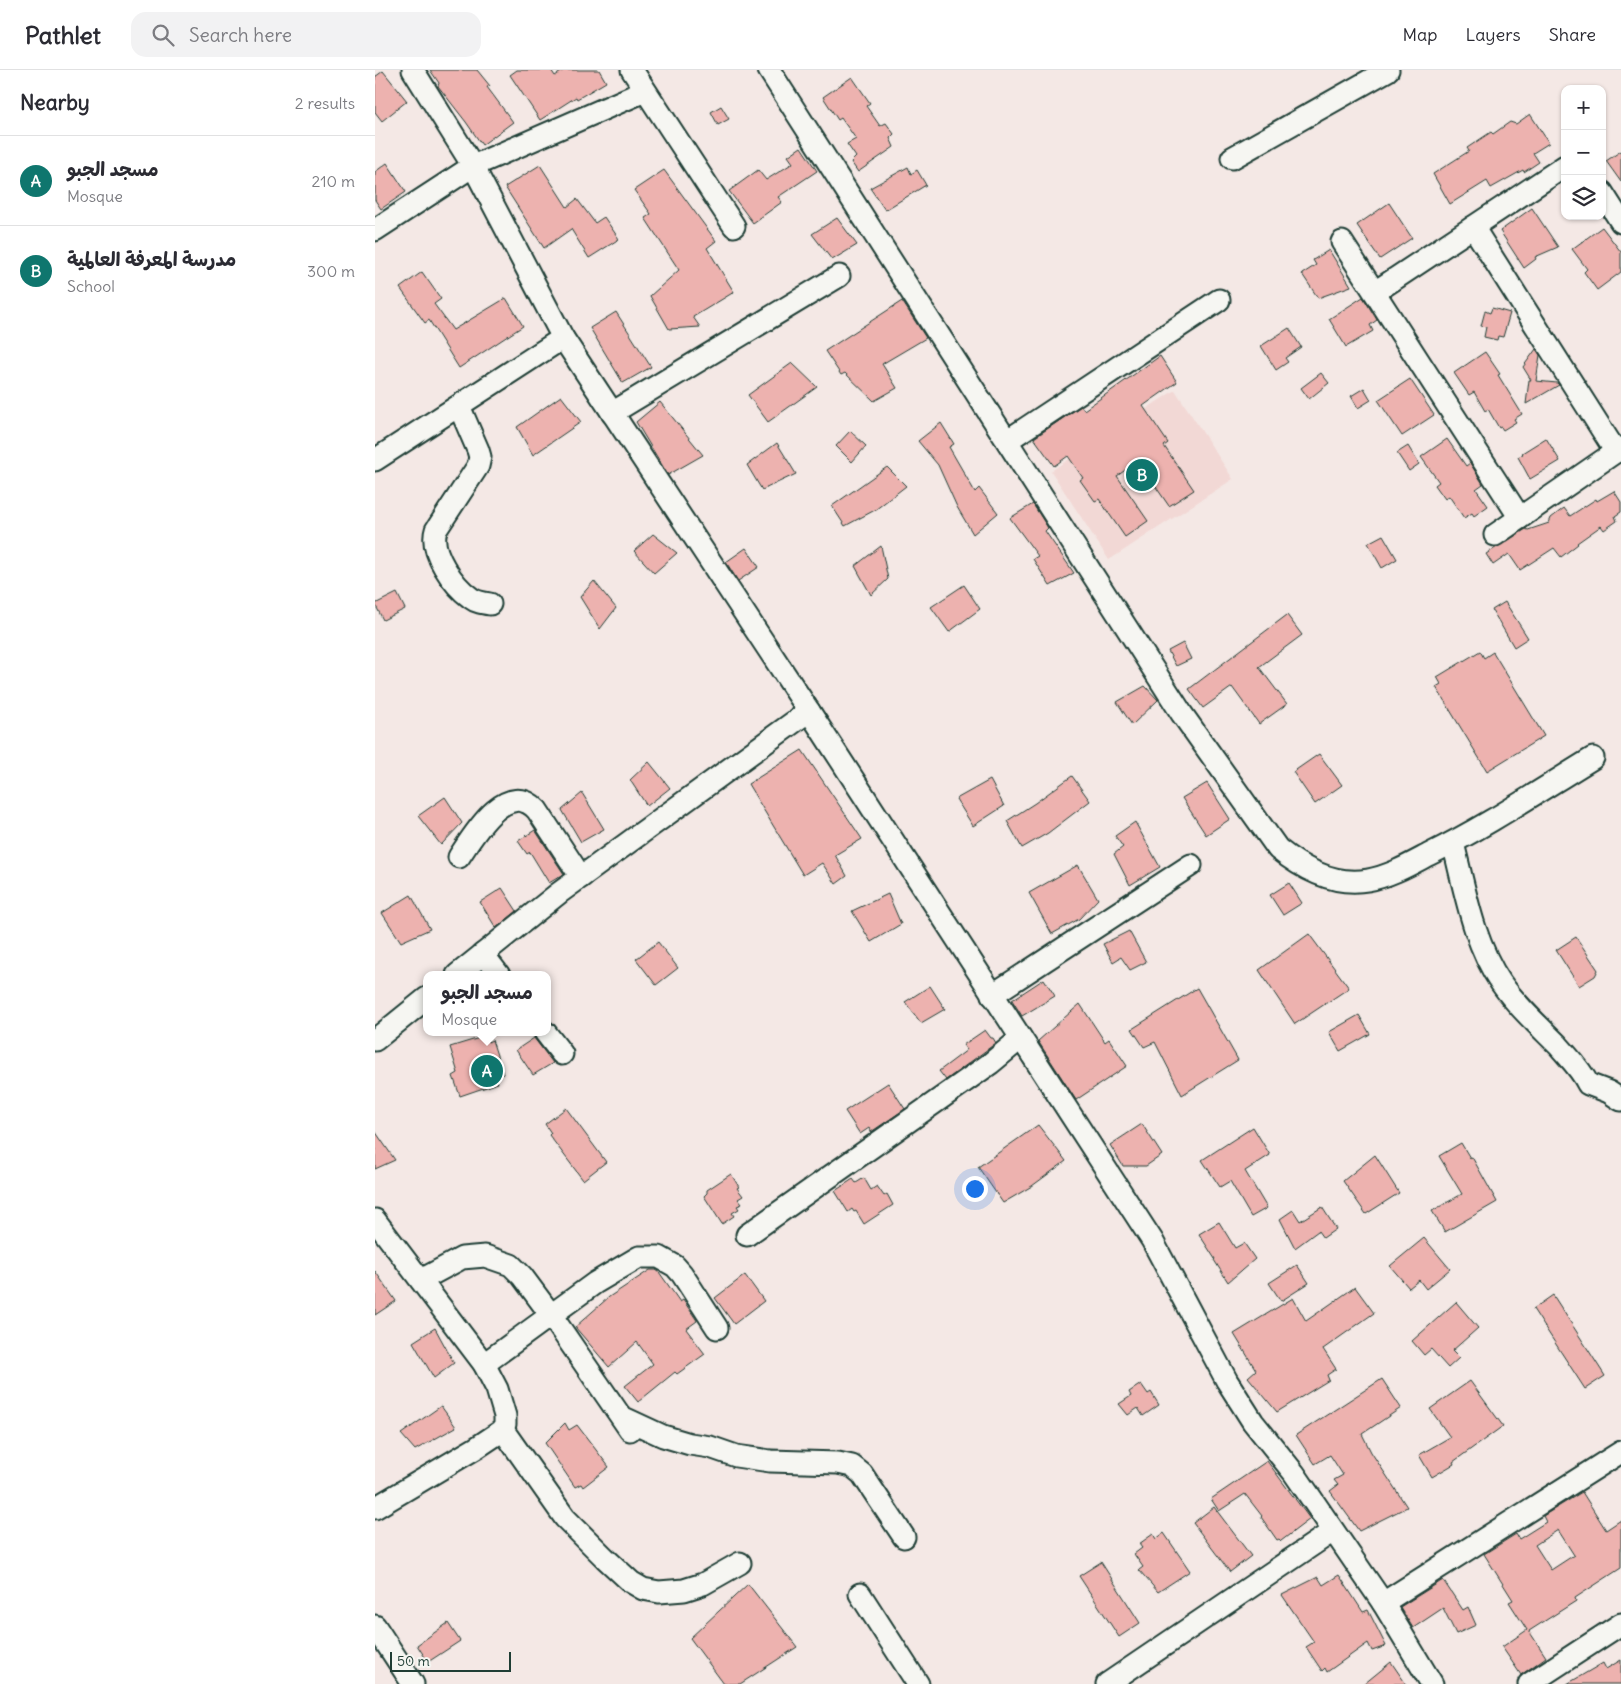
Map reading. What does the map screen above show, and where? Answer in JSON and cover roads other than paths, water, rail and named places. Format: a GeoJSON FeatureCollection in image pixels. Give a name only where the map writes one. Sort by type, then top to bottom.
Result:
{"type":"FeatureCollection","features":[{"type":"Feature","properties":{"kind":"street"},"geometry":{"type":"LineString","coordinates":[[413,70],[473,166],[563,338],[809,711],[1152,1240],[1227,1381],[1253,1422],[1294,1473],[1383,1603],[1432,1684]]}},
{"type":"Feature","properties":{"kind":"street"},"geometry":{"type":"LineString","coordinates":[[632,70],[734,226]]}},
{"type":"Feature","properties":{"kind":"street"},"geometry":{"type":"LineString","coordinates":[[769,70],[1182,714],[1278,849],[1297,864],[1319,875],[1343,880],[1367,880],[1391,874],[1453,842],[1593,758]]}},
{"type":"Feature","properties":{"kind":"street"},"geometry":{"type":"LineString","coordinates":[[1232,158],[1387,70]]}},
{"type":"Feature","properties":{"kind":"street"},"geometry":{"type":"LineString","coordinates":[[375,230],[473,166],[645,90]]}},
{"type":"Feature","properties":{"kind":"street"},"geometry":{"type":"LineString","coordinates":[[1375,292],[1561,169]]}},
{"type":"Feature","properties":{"kind":"street"},"geometry":{"type":"LineString","coordinates":[[1606,198],[1621,222]]}},
{"type":"Feature","properties":{"kind":"street"},"geometry":{"type":"LineString","coordinates":[[1473,227],[1618,450],[1495,535]]}},
{"type":"Feature","properties":{"kind":"street"},"geometry":{"type":"LineString","coordinates":[[1342,242],[1520,518]]}},
{"type":"Feature","properties":{"kind":"street"},"geometry":{"type":"LineString","coordinates":[[613,413],[839,276]]}},
{"type":"Feature","properties":{"kind":"street"},"geometry":{"type":"LineString","coordinates":[[1008,440],[1219,300]]}},
{"type":"Feature","properties":{"kind":"street"},"geometry":{"type":"LineString","coordinates":[[375,460],[563,338]]}},
{"type":"Feature","properties":{"kind":"street"},"geometry":{"type":"LineString","coordinates":[[459,406],[480,457],[478,466],[436,530],[434,537],[440,559],[459,588],[472,599],[490,604]]}},
{"type":"Feature","properties":{"kind":"street"},"geometry":{"type":"LineString","coordinates":[[462,971],[581,877],[809,711]]}},
{"type":"Feature","properties":{"kind":"street"},"geometry":{"type":"LineString","coordinates":[[459,857],[484,820],[500,807],[513,800],[523,800],[537,810],[581,877]]}},
{"type":"Feature","properties":{"kind":"street"},"geometry":{"type":"LineString","coordinates":[[1453,842],[1476,932],[1488,962],[1502,984],[1582,1070],[1588,1084],[1609,1092],[1621,1100]]}},
{"type":"Feature","properties":{"kind":"street"},"geometry":{"type":"LineString","coordinates":[[992,995],[1191,865]]}},
{"type":"Feature","properties":{"kind":"street"},"geometry":{"type":"LineString","coordinates":[[483,954],[496,971]]}},
{"type":"Feature","properties":{"kind":"street"},"geometry":{"type":"LineString","coordinates":[[375,1040],[423,1001]]}},
{"type":"Feature","properties":{"kind":"street"},"geometry":{"type":"LineString","coordinates":[[548,1036],[562,1054]]}},
{"type":"Feature","properties":{"kind":"street"},"geometry":{"type":"LineString","coordinates":[[747,1235],[991,1063],[1021,1038]]}},
{"type":"Feature","properties":{"kind":"street"},"geometry":{"type":"LineString","coordinates":[[375,1220],[484,1364],[497,1389],[505,1416],[503,1430],[375,1508]]}},
{"type":"Feature","properties":{"kind":"street"},"geometry":{"type":"LineString","coordinates":[[421,1280],[462,1258],[485,1256],[511,1265],[522,1276],[551,1315],[637,1440]]}},
{"type":"Feature","properties":{"kind":"street"},"geometry":{"type":"LineString","coordinates":[[484,1364],[551,1315],[624,1265],[639,1257],[659,1257],[675,1266],[717,1328]]}},
{"type":"Feature","properties":{"kind":"street"},"geometry":{"type":"LineString","coordinates":[[621,1417],[663,1436],[690,1444],[710,1447],[736,1456],[770,1461],[838,1463],[852,1466],[863,1474],[904,1537]]}},
{"type":"Feature","properties":{"kind":"street"},"geometry":{"type":"LineString","coordinates":[[503,1430],[565,1518],[605,1558],[637,1586],[659,1592],[684,1590],[703,1584],[740,1563]]}},
{"type":"Feature","properties":{"kind":"street"},"geometry":{"type":"LineString","coordinates":[[1383,1603],[1621,1452]]}},
{"type":"Feature","properties":{"kind":"street"},"geometry":{"type":"LineString","coordinates":[[1107,1684],[1333,1531]]}},
{"type":"Feature","properties":{"kind":"street"},"geometry":{"type":"LineString","coordinates":[[859,1594],[918,1684]]}},
{"type":"Feature","properties":{"kind":"street"},"geometry":{"type":"LineString","coordinates":[[1529,1684],[1621,1624]]}},
{"type":"Feature","properties":{"kind":"street"},"geometry":{"type":"LineString","coordinates":[[375,1626],[413,1684]]}},
{"type":"Feature","properties":{"kind":"place","name":"مدرسة المعرفة العالمية"},"geometry":{"type":"Point","coordinates":[1142,475]}},
{"type":"Feature","properties":{"kind":"place","name":"مسجد الجبو"},"geometry":{"type":"Point","coordinates":[487,1071]}}]}
